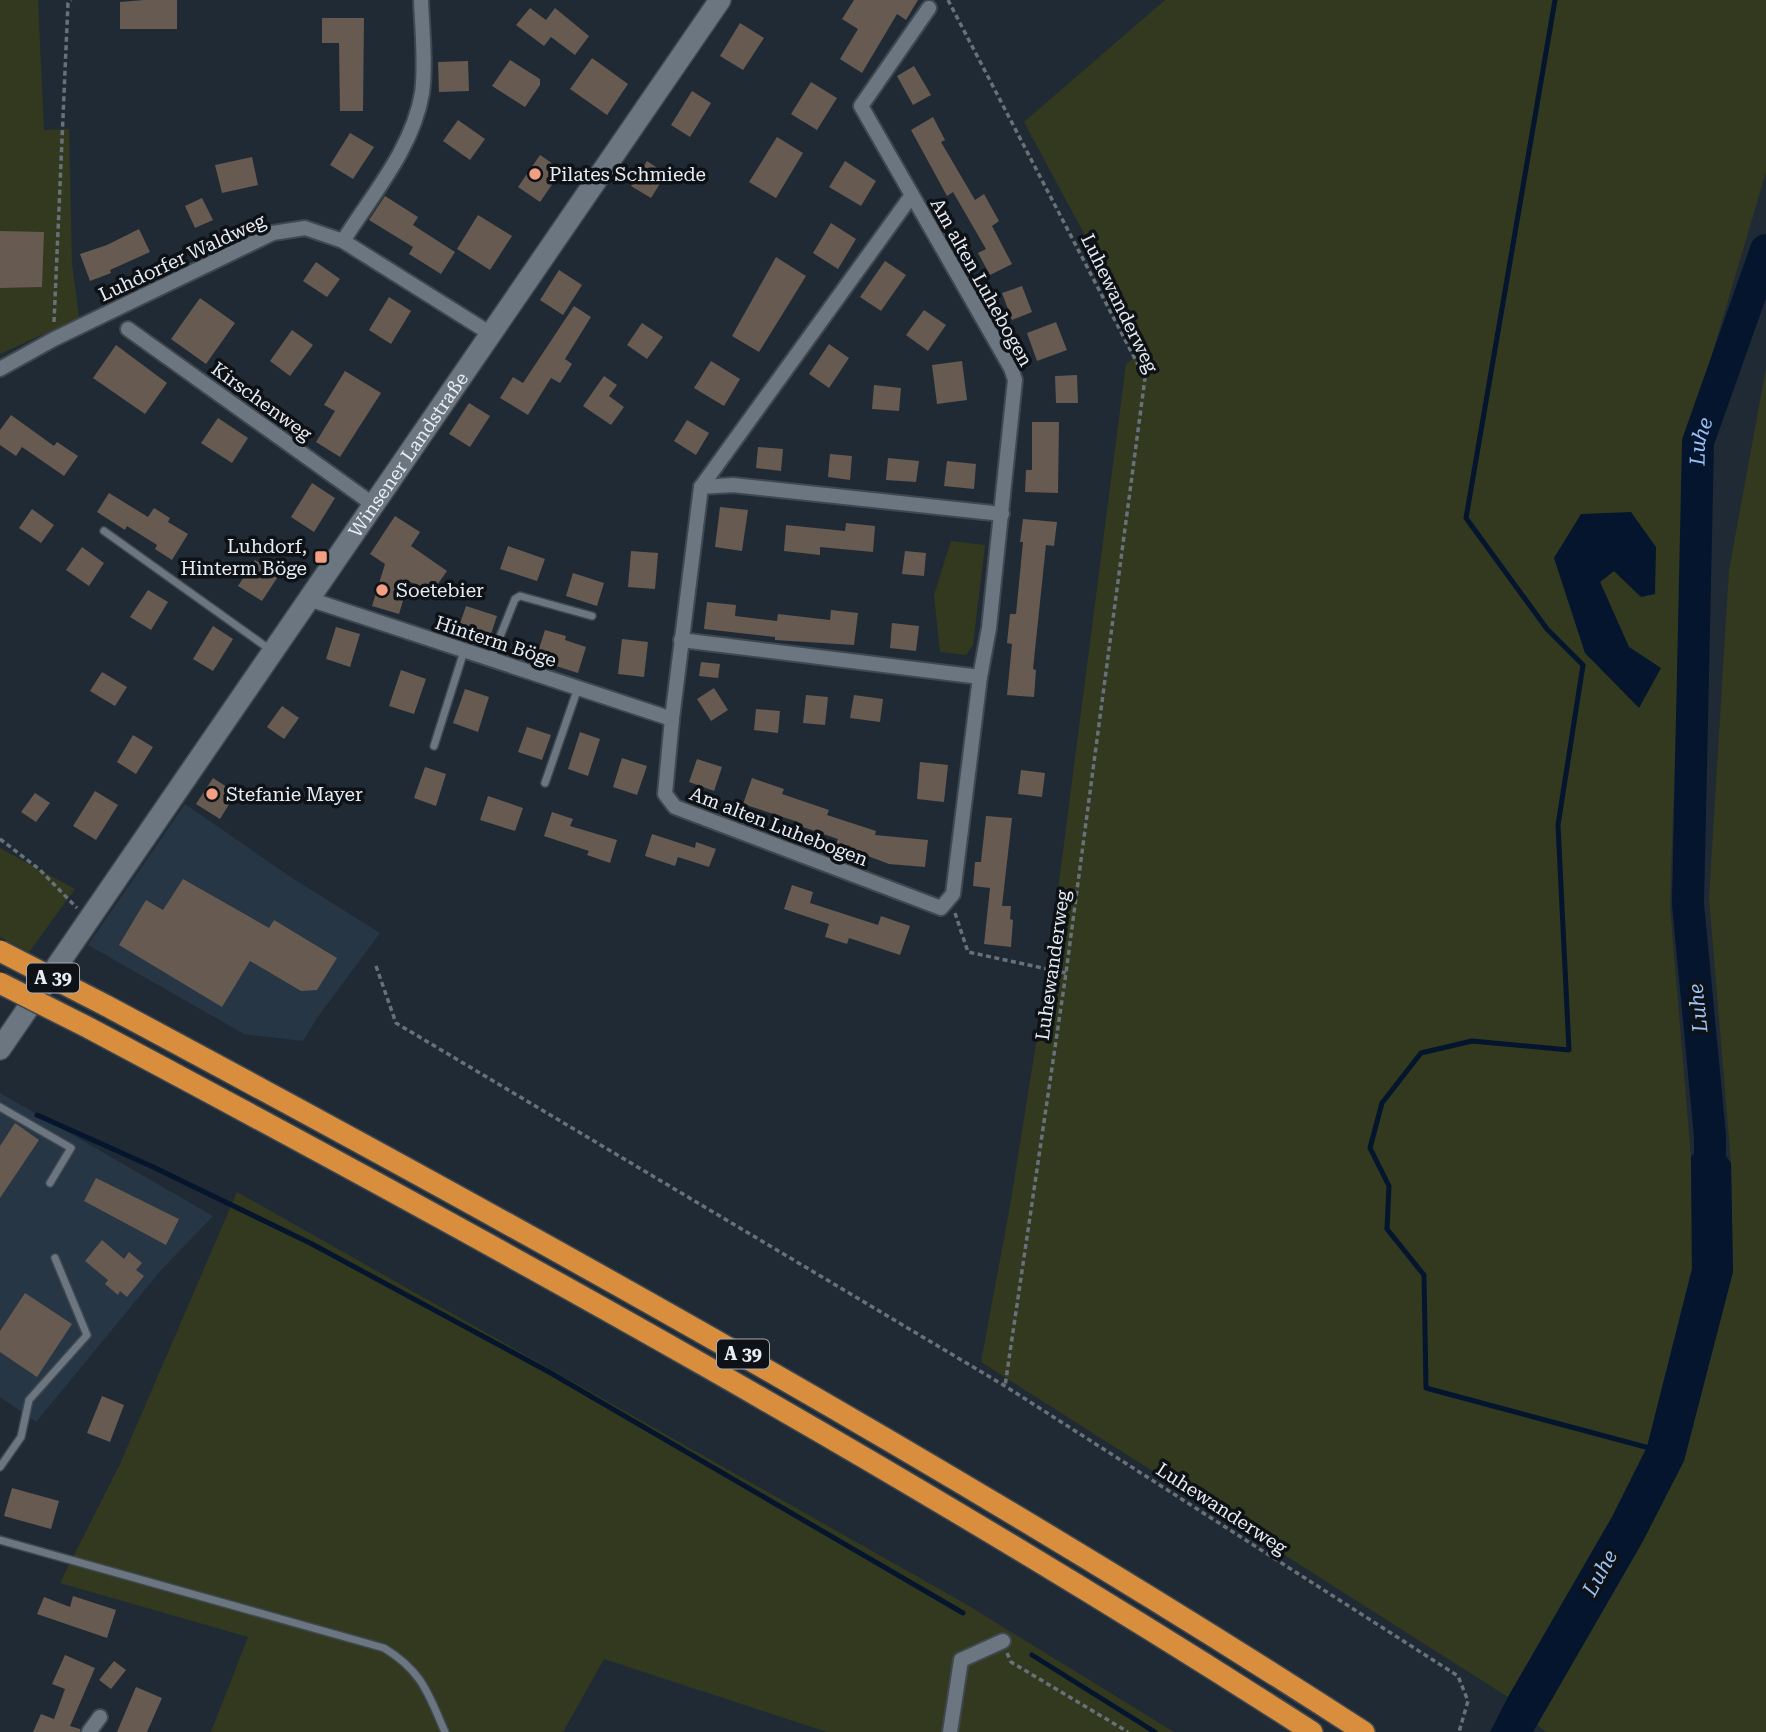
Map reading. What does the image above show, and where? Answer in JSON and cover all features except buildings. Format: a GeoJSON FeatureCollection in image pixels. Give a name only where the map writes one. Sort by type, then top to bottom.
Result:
{"type":"FeatureCollection","features":[{"type":"Feature","properties":{"kind":"highway","name":"A 39"},"geometry":{"type":"LineString","coordinates":[[0,951],[522,1230],[743,1354],[1043,1532],[1364,1732]]}},
{"type":"Feature","properties":{"kind":"highway","name":"A 39"},"geometry":{"type":"LineString","coordinates":[[0,983],[336,1160],[692,1357],[1022,1551],[1312,1732]]}},
{"type":"Feature","properties":{"kind":"main road","name":"Winsener Landstraße"},"geometry":{"type":"LineString","coordinates":[[0,1049],[720,0]]}},
{"type":"Feature","properties":{"kind":"street"},"geometry":{"type":"LineString","coordinates":[[343,241],[406,143],[416,118],[422,90],[421,0]]}},
{"type":"Feature","properties":{"kind":"street","name":"Am alten Luhebogen"},"geometry":{"type":"LineString","coordinates":[[912,195],[701,486],[672,719],[666,794],[675,807],[941,908],[953,894],[980,677],[989,628],[1015,380],[1012,368],[861,106],[929,8]]}},
{"type":"Feature","properties":{"kind":"street","name":"Luhdorfer Waldweg"},"geometry":{"type":"LineString","coordinates":[[0,369],[54,339],[272,233],[305,229],[343,241],[491,334]]}},
{"type":"Feature","properties":{"kind":"street","name":"Kirschenweg"},"geometry":{"type":"LineString","coordinates":[[128,329],[374,505]]}},
{"type":"Feature","properties":{"kind":"street"},"geometry":{"type":"LineString","coordinates":[[701,486],[733,485],[1002,514]]}},
{"type":"Feature","properties":{"kind":"street","name":"Hinterm Böge"},"geometry":{"type":"LineString","coordinates":[[309,600],[672,719]]}},
{"type":"Feature","properties":{"kind":"street"},"geometry":{"type":"LineString","coordinates":[[681,640],[980,677]]}},
{"type":"Feature","properties":{"kind":"street"},"geometry":{"type":"LineString","coordinates":[[950,1732],[961,1660],[1003,1641]]}},
{"type":"Feature","properties":{"kind":"street"},"geometry":{"type":"LineString","coordinates":[[89,1732],[100,1717]]}},
{"type":"Feature","properties":{"kind":"lane"},"geometry":{"type":"LineString","coordinates":[[104,531],[273,651]]}},
{"type":"Feature","properties":{"kind":"lane"},"geometry":{"type":"LineString","coordinates":[[491,660],[515,599],[520,596],[592,616]]}},
{"type":"Feature","properties":{"kind":"lane"},"geometry":{"type":"LineString","coordinates":[[434,746],[464,651]]}},
{"type":"Feature","properties":{"kind":"lane"},"geometry":{"type":"LineString","coordinates":[[545,783],[578,688]]}},
{"type":"Feature","properties":{"kind":"lane"},"geometry":{"type":"LineString","coordinates":[[0,1107],[71,1147],[50,1183]]}},
{"type":"Feature","properties":{"kind":"lane"},"geometry":{"type":"LineString","coordinates":[[0,1467],[21,1437],[29,1400],[86,1335],[55,1258]]}},
{"type":"Feature","properties":{"kind":"lane"},"geometry":{"type":"LineString","coordinates":[[0,1540],[384,1648],[404,1660],[424,1683],[445,1732]]}},
{"type":"Feature","properties":{"kind":"path"},"geometry":{"type":"LineString","coordinates":[[54,339],[68,3],[71,0]]}},
{"type":"Feature","properties":{"kind":"path","name":"Luhewanderweg"},"geometry":{"type":"LineString","coordinates":[[948,0],[1145,378],[1066,973],[1005,1386],[1458,1676],[1468,1701],[1459,1732]]}},
{"type":"Feature","properties":{"kind":"path"},"geometry":{"type":"LineString","coordinates":[[0,839],[39,869],[75,907],[91,917]]}},
{"type":"Feature","properties":{"kind":"path"},"geometry":{"type":"LineString","coordinates":[[947,901],[955,914],[968,952],[1066,973]]}},
{"type":"Feature","properties":{"kind":"path"},"geometry":{"type":"LineString","coordinates":[[376,966],[396,1023],[1005,1386]]}},
{"type":"Feature","properties":{"kind":"path"},"geometry":{"type":"LineString","coordinates":[[1003,1641],[1011,1662],[1128,1732]]}},
{"type":"Feature","properties":{"kind":"shaded area"},"geometry":{"type":"Polygon","coordinates":[[[185,804],[292,878],[380,933],[303,1041],[244,1034],[88,945],[185,804]]]}},
{"type":"Feature","properties":{"kind":"shaded area"},"geometry":{"type":"Polygon","coordinates":[[[0,1093],[213,1216],[162,1269],[36,1422],[0,1397],[0,1093]]]}},
{"type":"Feature","properties":{"kind":"green space"},"geometry":{"type":"Polygon","coordinates":[[[0,0],[38,0],[44,130],[69,129],[72,263],[79,318],[0,354],[0,0]]]}},
{"type":"Feature","properties":{"kind":"green space"},"geometry":{"type":"Polygon","coordinates":[[[1165,0],[1766,0],[1766,172],[1685,446],[1670,907],[1691,1157],[1692,1269],[1647,1447],[1612,1517],[1508,1697],[981,1362],[1010,1206],[1047,975],[1126,364],[1146,349],[1024,122],[1165,0]],[[1581,514],[1585,653],[1660,668],[1629,647],[1600,582],[1614,571],[1641,597],[1581,514]]]}},
{"type":"Feature","properties":{"kind":"green space"},"geometry":{"type":"Polygon","coordinates":[[[1766,368],[1766,1732],[1546,1732],[1537,1725],[1643,1541],[1733,1272],[1731,1163],[1709,898],[1729,570],[1766,368]]]}},
{"type":"Feature","properties":{"kind":"green space"},"geometry":{"type":"Polygon","coordinates":[[[951,541],[985,545],[973,645],[966,655],[940,652],[934,595],[951,541]]]}},
{"type":"Feature","properties":{"kind":"green space"},"geometry":{"type":"Polygon","coordinates":[[[0,848],[75,889],[29,952],[0,937],[0,848]]]}},
{"type":"Feature","properties":{"kind":"green space"},"geometry":{"type":"Polygon","coordinates":[[[237,1192],[964,1603],[1174,1732],[827,1732],[604,1659],[563,1732],[211,1732],[248,1637],[60,1583],[120,1464],[237,1192]]]}},
{"type":"Feature","properties":{"kind":"water"},"geometry":{"type":"Polygon","coordinates":[[[1631,512],[1656,547],[1655,594],[1641,597],[1614,571],[1600,582],[1629,647],[1661,668],[1639,708],[1585,653],[1554,558],[1581,514],[1631,512]]]}},
{"type":"Feature","properties":{"kind":"water"},"geometry":{"type":"Polygon","coordinates":[[[1710,1136],[1731,1163],[1733,1272],[1684,1461],[1643,1541],[1533,1732],[1490,1732],[1612,1517],[1647,1447],[1692,1269],[1691,1157],[1710,1136]]]}},
{"type":"Feature","properties":{"kind":"waterway"},"geometry":{"type":"LineString","coordinates":[[1555,0],[1466,518],[1547,629],[1583,665],[1558,825],[1569,1050],[1472,1041],[1421,1053],[1382,1103],[1370,1148],[1389,1186],[1387,1229],[1424,1275],[1426,1388],[1653,1449]]}},
{"type":"Feature","properties":{"kind":"waterway","name":"Luhe"},"geometry":{"type":"LineString","coordinates":[[1710,1177],[1710,1136],[1688,904],[1698,442],[1766,250]]}},
{"type":"Feature","properties":{"kind":"waterway"},"geometry":{"type":"LineString","coordinates":[[37,1115],[151,1166],[312,1244],[549,1372],[963,1613]]}},
{"type":"Feature","properties":{"kind":"waterway"},"geometry":{"type":"LineString","coordinates":[[1032,1655],[1155,1732]]}},
{"type":"Feature","properties":{"kind":"place","name":"Pilates Schmiede"},"geometry":{"type":"Point","coordinates":[535,174]}},
{"type":"Feature","properties":{"kind":"place","name":"Luhdorf, Hinterm Böge"},"geometry":{"type":"Point","coordinates":[321,557]}},
{"type":"Feature","properties":{"kind":"place","name":"Soetebier"},"geometry":{"type":"Point","coordinates":[382,590]}},
{"type":"Feature","properties":{"kind":"place","name":"Stefanie Mayer"},"geometry":{"type":"Point","coordinates":[212,794]}}]}
